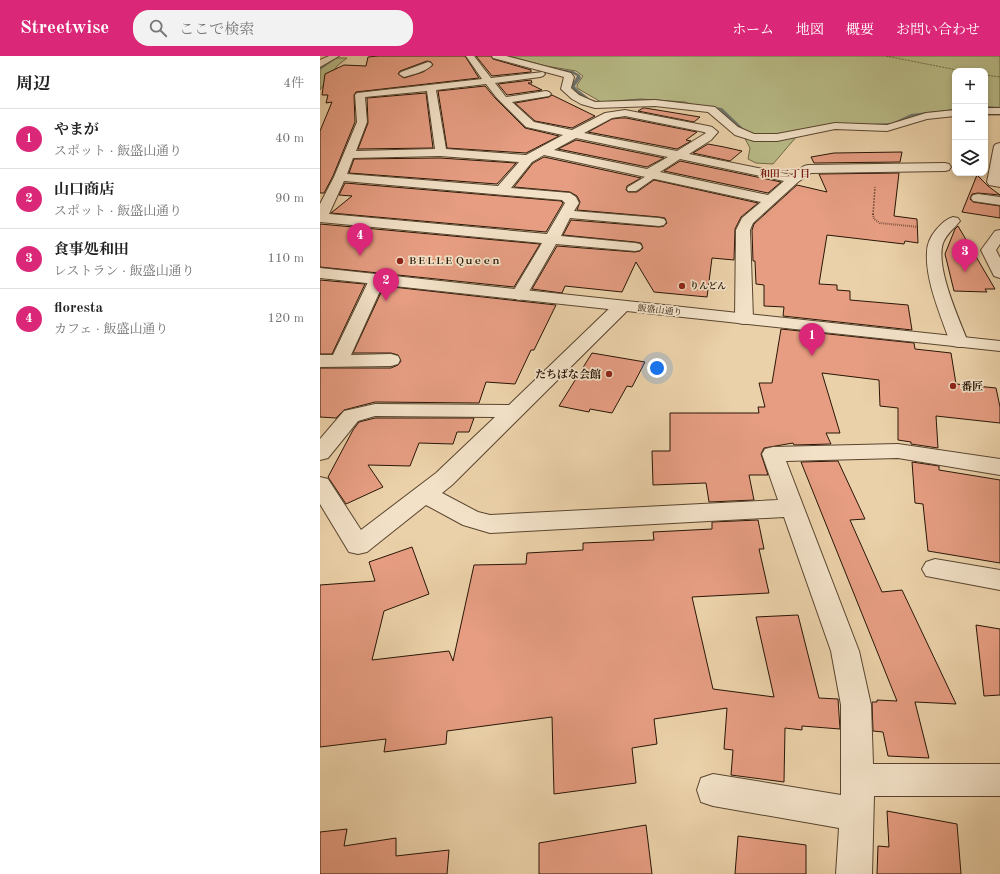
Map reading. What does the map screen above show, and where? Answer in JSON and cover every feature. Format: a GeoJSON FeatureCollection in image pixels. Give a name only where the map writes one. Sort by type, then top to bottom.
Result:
{"type":"FeatureCollection","features":[{"type":"Feature","properties":{"kind":"street"},"geometry":{"type":"LineString","coordinates":[[320,64],[335,56]]}},
{"type":"Feature","properties":{"kind":"street"},"geometry":{"type":"LineString","coordinates":[[470,56],[504,100],[530,125],[794,179]]}},
{"type":"Feature","properties":{"kind":"street"},"geometry":{"type":"LineString","coordinates":[[496,56],[527,66],[568,76],[566,89],[591,105],[604,106],[646,103],[711,109],[719,113],[729,127],[735,132],[754,138],[777,137],[835,126],[886,128],[902,125],[923,117],[952,113]]}},
{"type":"Feature","properties":{"kind":"street"},"geometry":{"type":"LineString","coordinates":[[407,90],[405,70],[418,70],[428,65]]}},
{"type":"Feature","properties":{"kind":"street"},"geometry":{"type":"LineString","coordinates":[[540,74],[431,88],[360,94],[362,122],[340,177],[320,217],[635,247]]}},
{"type":"Feature","properties":{"kind":"street"},"geometry":{"type":"LineString","coordinates":[[431,88],[441,145],[440,152]]}},
{"type":"Feature","properties":{"kind":"street"},"geometry":{"type":"LineString","coordinates":[[504,100],[546,94]]}},
{"type":"Feature","properties":{"kind":"street"},"geometry":{"type":"LineString","coordinates":[[988,111],[1000,111]]}},
{"type":"Feature","properties":{"kind":"street"},"geometry":{"type":"LineString","coordinates":[[501,191],[528,159],[609,115],[625,113],[708,129],[712,132],[707,138],[650,175]]}},
{"type":"Feature","properties":{"kind":"street"},"geometry":{"type":"LineString","coordinates":[[1000,146],[993,182],[1000,183]]}},
{"type":"Feature","properties":{"kind":"street"},"geometry":{"type":"LineString","coordinates":[[543,151],[772,200]]}},
{"type":"Feature","properties":{"kind":"street"},"geometry":{"type":"LineString","coordinates":[[349,155],[440,152],[528,159]]}},
{"type":"Feature","properties":{"kind":"street"},"geometry":{"type":"LineString","coordinates":[[744,319],[743,230],[747,220],[772,200],[794,179],[808,169],[945,167]]}},
{"type":"Feature","properties":{"kind":"street"},"geometry":{"type":"LineString","coordinates":[[340,177],[565,196],[571,200],[572,203],[519,295]]}},
{"type":"Feature","properties":{"kind":"street"},"geometry":{"type":"LineString","coordinates":[[978,198],[1000,202]]}},
{"type":"Feature","properties":{"kind":"street"},"geometry":{"type":"LineString","coordinates":[[566,214],[659,222]]}},
{"type":"Feature","properties":{"kind":"street"},"geometry":{"type":"LineString","coordinates":[[948,225],[938,238],[934,252],[938,278],[959,342]]}},
{"type":"Feature","properties":{"kind":"street"},"geometry":{"type":"LineString","coordinates":[[1000,234],[988,250],[1000,273]]}},
{"type":"Feature","properties":{"kind":"street","name":"飯盛山通り"},"geometry":{"type":"LineString","coordinates":[[320,273],[1000,346]]}},
{"type":"Feature","properties":{"kind":"street"},"geometry":{"type":"LineString","coordinates":[[340,360],[377,280]]}},
{"type":"Feature","properties":{"kind":"street"},"geometry":{"type":"LineString","coordinates":[[320,485],[358,545],[444,479],[622,306]]}},
{"type":"Feature","properties":{"kind":"street"},"geometry":{"type":"LineString","coordinates":[[320,361],[391,360]]}},
{"type":"Feature","properties":{"kind":"street"},"geometry":{"type":"LineString","coordinates":[[320,453],[351,416],[375,410],[514,411]]}},
{"type":"Feature","properties":{"kind":"street"},"geometry":{"type":"LineString","coordinates":[[854,874],[858,780],[856,705],[845,651],[773,454],[898,451],[1000,466]]}},
{"type":"Feature","properties":{"kind":"street"},"geometry":{"type":"LineString","coordinates":[[425,494],[471,519],[490,524],[793,508]]}},
{"type":"Feature","properties":{"kind":"street"},"geometry":{"type":"LineString","coordinates":[[934,569],[1000,580]]}},
{"type":"Feature","properties":{"kind":"street"},"geometry":{"type":"LineString","coordinates":[[858,780],[1000,780]]}},
{"type":"Feature","properties":{"kind":"street"},"geometry":{"type":"LineString","coordinates":[[713,790],[856,814]]}},
{"type":"Feature","properties":{"kind":"lane"},"geometry":{"type":"LineString","coordinates":[[632,189],[650,175]]}},
{"type":"Feature","properties":{"kind":"path"},"geometry":{"type":"LineString","coordinates":[[886,56],[952,69]]}},
{"type":"Feature","properties":{"kind":"path"},"geometry":{"type":"LineString","coordinates":[[988,75],[1000,77]]}},
{"type":"Feature","properties":{"kind":"path"},"geometry":{"type":"LineString","coordinates":[[875,187],[873,211],[874,219],[880,223],[948,225]]}},
{"type":"Feature","properties":{"kind":"green space"},"geometry":{"type":"Polygon","coordinates":[[[509,56],[1000,56],[1000,115],[988,115],[988,68],[952,68],[952,116],[921,118],[894,127],[831,126],[797,136],[773,164],[756,163],[748,159],[750,148],[742,133],[714,113],[685,102],[641,99],[601,102],[577,88],[577,85],[583,76],[576,71],[546,66],[509,56]]]}},
{"type":"Feature","properties":{"kind":"green space"},"geometry":{"type":"Polygon","coordinates":[[[337,58],[347,58],[337,66],[320,90],[320,66],[337,58]]]}},
{"type":"Feature","properties":{"kind":"building"},"geometry":{"type":"Polygon","coordinates":[[[465,56],[479,78],[356,92],[354,95],[355,122],[333,176],[324,193],[320,193],[320,131],[332,102],[326,103],[328,95],[322,95],[325,74],[344,65],[366,66],[368,57],[465,56]],[[427,61],[400,71],[398,74],[404,78],[423,72],[433,65],[431,62],[427,61]]]}},
{"type":"Feature","properties":{"kind":"building"},"geometry":{"type":"Polygon","coordinates":[[[476,56],[491,56],[493,59],[531,70],[531,72],[492,76],[476,56]]]}},
{"type":"Feature","properties":{"kind":"building"},"geometry":{"type":"Polygon","coordinates":[[[531,80],[532,83],[528,83],[542,90],[507,95],[498,84],[531,80]]]}},
{"type":"Feature","properties":{"kind":"building"},"geometry":{"type":"Polygon","coordinates":[[[485,86],[525,128],[559,136],[526,153],[447,148],[438,91],[485,86]]]}},
{"type":"Feature","properties":{"kind":"building"},"geometry":{"type":"Polygon","coordinates":[[[426,93],[433,148],[358,149],[368,123],[367,98],[426,93]]]}},
{"type":"Feature","properties":{"kind":"building"},"geometry":{"type":"Polygon","coordinates":[[[552,95],[595,116],[572,128],[535,121],[515,103],[549,97],[552,95]]]}},
{"type":"Feature","properties":{"kind":"building"},"geometry":{"type":"Polygon","coordinates":[[[643,108],[700,117],[694,122],[638,111],[643,108]]]}},
{"type":"Feature","properties":{"kind":"building"},"geometry":{"type":"Polygon","coordinates":[[[620,118],[697,132],[686,140],[691,141],[677,149],[588,132],[612,119],[620,118]]]}},
{"type":"Feature","properties":{"kind":"building"},"geometry":{"type":"Polygon","coordinates":[[[576,140],[664,158],[647,167],[558,149],[576,140]]]}},
{"type":"Feature","properties":{"kind":"building"},"geometry":{"type":"Polygon","coordinates":[[[708,144],[742,151],[730,161],[693,153],[708,144]]]}},
{"type":"Feature","properties":{"kind":"building"},"geometry":{"type":"Polygon","coordinates":[[[902,152],[900,162],[814,163],[811,157],[834,153],[902,152]]]}},
{"type":"Feature","properties":{"kind":"building"},"geometry":{"type":"Polygon","coordinates":[[[544,157],[641,178],[627,186],[626,190],[628,192],[637,192],[654,180],[758,203],[741,217],[735,229],[734,260],[712,258],[707,297],[654,292],[636,262],[622,292],[565,286],[562,293],[532,289],[557,246],[635,252],[640,251],[643,248],[641,243],[635,242],[563,235],[571,220],[659,227],[664,226],[667,223],[665,218],[659,217],[577,210],[580,202],[577,196],[570,192],[514,187],[533,163],[544,157]]]}},
{"type":"Feature","properties":{"kind":"building"},"geometry":{"type":"Polygon","coordinates":[[[440,158],[516,163],[497,184],[349,173],[354,159],[440,158]]]}},
{"type":"Feature","properties":{"kind":"building"},"geometry":{"type":"Polygon","coordinates":[[[680,161],[781,182],[768,193],[664,171],[680,161]]]}},
{"type":"Feature","properties":{"kind":"building"},"geometry":{"type":"Polygon","coordinates":[[[899,173],[894,216],[917,219],[918,243],[905,241],[904,244],[827,235],[819,284],[837,285],[837,290],[850,291],[850,300],[908,305],[912,330],[783,316],[784,307],[764,306],[764,285],[756,284],[755,261],[753,261],[752,230],[754,224],[797,185],[827,192],[819,174],[899,173]]]}},
{"type":"Feature","properties":{"kind":"building"},"geometry":{"type":"Polygon","coordinates":[[[977,176],[1000,195],[978,193],[972,194],[970,199],[973,202],[1000,206],[1000,218],[962,212],[977,176]]]}},
{"type":"Feature","properties":{"kind":"building"},"geometry":{"type":"Polygon","coordinates":[[[345,183],[561,201],[563,203],[546,232],[331,213],[352,196],[339,195],[345,183]]]}},
{"type":"Feature","properties":{"kind":"building"},"geometry":{"type":"Polygon","coordinates":[[[320,224],[540,244],[514,287],[320,267],[320,224]]]}},
{"type":"Feature","properties":{"kind":"building"},"geometry":{"type":"Polygon","coordinates":[[[958,226],[995,289],[985,289],[987,292],[954,291],[945,254],[955,229],[958,226]]]}},
{"type":"Feature","properties":{"kind":"building"},"geometry":{"type":"Polygon","coordinates":[[[320,280],[365,284],[332,354],[320,354],[320,280]]]}},
{"type":"Feature","properties":{"kind":"building"},"geometry":{"type":"Polygon","coordinates":[[[384,286],[556,305],[534,350],[531,350],[515,384],[486,382],[479,403],[375,402],[344,410],[336,418],[320,417],[320,368],[391,368],[398,365],[401,361],[398,355],[391,353],[353,353],[384,286]]]}},
{"type":"Feature","properties":{"kind":"building"},"geometry":{"type":"Polygon","coordinates":[[[781,329],[914,343],[915,349],[951,353],[956,384],[996,388],[1000,407],[1000,423],[936,416],[938,448],[911,444],[911,442],[898,440],[898,408],[880,406],[879,380],[822,373],[840,433],[826,433],[831,444],[794,445],[793,443],[764,448],[761,454],[768,475],[749,475],[754,500],[709,502],[706,483],[653,485],[652,451],[670,451],[670,413],[759,413],[758,407],[765,407],[759,383],[772,383],[781,329]]]}},
{"type":"Feature","properties":{"kind":"building","name":"たちばな会館"},"geometry":{"type":"Polygon","coordinates":[[[592,353],[645,362],[632,387],[627,386],[612,413],[590,409],[589,412],[559,406],[592,353]]]}},
{"type":"Feature","properties":{"kind":"building"},"geometry":{"type":"Polygon","coordinates":[[[375,418],[474,418],[469,432],[457,432],[453,444],[419,443],[410,466],[368,465],[383,487],[346,504],[328,477],[353,430],[359,422],[375,418]]]}},
{"type":"Feature","properties":{"kind":"building"},"geometry":{"type":"Polygon","coordinates":[[[838,461],[865,519],[850,520],[882,592],[902,590],[956,704],[915,702],[929,758],[888,756],[883,732],[873,731],[872,702],[877,702],[877,700],[897,701],[801,462],[838,461]]]}},
{"type":"Feature","properties":{"kind":"building"},"geometry":{"type":"Polygon","coordinates":[[[912,462],[939,466],[939,470],[1000,480],[1000,563],[928,551],[923,504],[915,503],[912,462]]]}},
{"type":"Feature","properties":{"kind":"building"},"geometry":{"type":"Polygon","coordinates":[[[758,520],[764,549],[759,549],[769,593],[692,597],[713,689],[774,697],[756,617],[798,615],[819,698],[838,699],[840,729],[802,726],[802,730],[785,728],[784,782],[731,775],[733,750],[724,749],[727,708],[654,719],[657,744],[632,748],[636,783],[554,794],[552,717],[447,731],[446,744],[384,752],[386,739],[320,747],[320,585],[375,581],[369,562],[412,547],[429,594],[384,611],[372,660],[449,651],[453,661],[474,565],[526,564],[527,553],[583,550],[583,543],[654,540],[653,532],[712,529],[712,522],[758,520]]]}},
{"type":"Feature","properties":{"kind":"building"},"geometry":{"type":"Polygon","coordinates":[[[976,625],[1000,629],[1000,695],[984,696],[976,625]]]}},
{"type":"Feature","properties":{"kind":"building"},"geometry":{"type":"Polygon","coordinates":[[[887,811],[957,824],[961,874],[877,874],[878,846],[889,847],[887,811]]]}},
{"type":"Feature","properties":{"kind":"building"},"geometry":{"type":"Polygon","coordinates":[[[646,825],[652,874],[539,874],[539,843],[646,825]]]}},
{"type":"Feature","properties":{"kind":"building"},"geometry":{"type":"Polygon","coordinates":[[[347,829],[344,846],[396,838],[396,856],[449,850],[447,874],[320,874],[320,832],[347,829]]]}},
{"type":"Feature","properties":{"kind":"building"},"geometry":{"type":"Polygon","coordinates":[[[738,836],[806,845],[806,874],[735,874],[738,836]]]}},
{"type":"Feature","properties":{"kind":"waterway"},"geometry":{"type":"LineString","coordinates":[[320,69],[335,58]]}},
{"type":"Feature","properties":{"kind":"waterway"},"geometry":{"type":"LineString","coordinates":[[547,68],[572,72],[579,76],[573,86],[574,89],[589,100],[598,103]]}},
{"type":"Feature","properties":{"kind":"waterway"},"geometry":{"type":"LineString","coordinates":[[620,103],[635,100],[651,101]]}},
{"type":"Feature","properties":{"kind":"waterway"},"geometry":{"type":"LineString","coordinates":[[672,102],[721,109],[744,132],[749,134]]}},
{"type":"Feature","properties":{"kind":"waterway"},"geometry":{"type":"LineString","coordinates":[[988,107],[1000,108]]}},
{"type":"Feature","properties":{"kind":"waterway"},"geometry":{"type":"LineString","coordinates":[[868,125],[893,124],[911,115],[952,110]]}},
{"type":"Feature","properties":{"kind":"place","name":"floresta"},"geometry":{"type":"Point","coordinates":[360,256]}},
{"type":"Feature","properties":{"kind":"place","name":"ＢＥＬＬＥ Ｑｕｅｅｎ"},"geometry":{"type":"Point","coordinates":[400,261]}},
{"type":"Feature","properties":{"kind":"place","name":"食事処和田"},"geometry":{"type":"Point","coordinates":[965,272]}},
{"type":"Feature","properties":{"kind":"place","name":"りんどん"},"geometry":{"type":"Point","coordinates":[682,286]}},
{"type":"Feature","properties":{"kind":"place","name":"山口商店"},"geometry":{"type":"Point","coordinates":[386,301]}},
{"type":"Feature","properties":{"kind":"place","name":"やまが"},"geometry":{"type":"Point","coordinates":[812,356]}},
{"type":"Feature","properties":{"kind":"place","name":"たちばな会館"},"geometry":{"type":"Point","coordinates":[609,374]}},
{"type":"Feature","properties":{"kind":"place","name":"番匠"},"geometry":{"type":"Point","coordinates":[953,386]}},
{"type":"Feature","properties":{"kind":"district","name":"和田二丁目"},"geometry":{"type":"Point","coordinates":[785,173]}}]}
